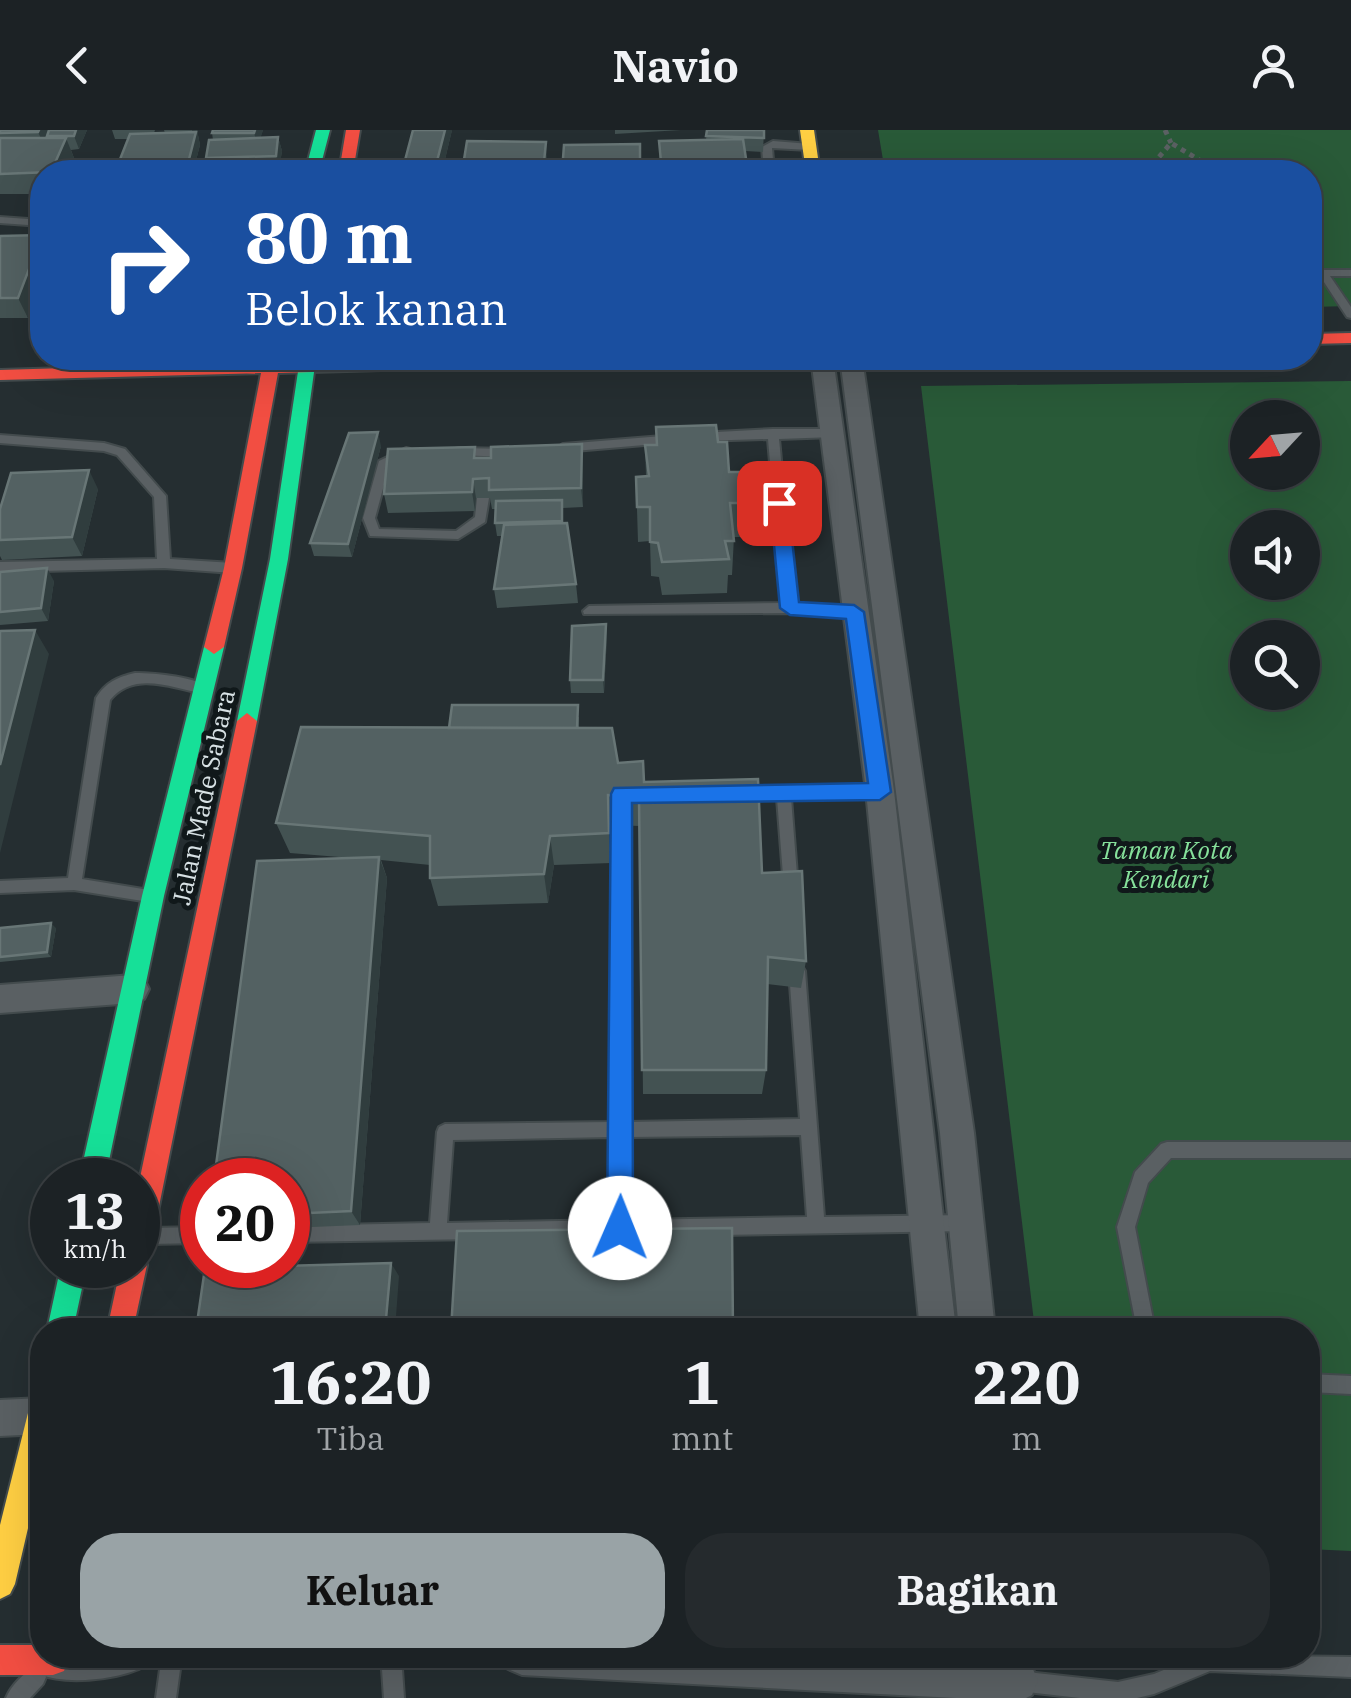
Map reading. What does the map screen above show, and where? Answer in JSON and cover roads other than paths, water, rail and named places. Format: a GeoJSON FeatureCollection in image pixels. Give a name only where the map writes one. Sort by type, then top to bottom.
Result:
{"type":"FeatureCollection","features":[{"type":"Feature","properties":{"kind":"main road"},"geometry":{"type":"LineString","coordinates":[[315,160],[322,130]]}},
{"type":"Feature","properties":{"kind":"main road"},"geometry":{"type":"LineString","coordinates":[[348,160],[353,130]]}},
{"type":"Feature","properties":{"kind":"main road"},"geometry":{"type":"LineString","coordinates":[[1322,339],[1351,338]]}},
{"type":"Feature","properties":{"kind":"main road"},"geometry":{"type":"LineString","coordinates":[[0,375],[104,370]]}},
{"type":"Feature","properties":{"kind":"main road","name":"Jalan Made Sabara"},"geometry":{"type":"LineString","coordinates":[[97,1158],[153,896],[233,568],[270,370]]}},
{"type":"Feature","properties":{"kind":"main road","name":"Jalan Made Sabara"},"geometry":{"type":"LineString","coordinates":[[155,1158],[259,664],[307,370]]}},
{"type":"Feature","properties":{"kind":"main road"},"geometry":{"type":"LineString","coordinates":[[63,1318],[69,1288]]}},
{"type":"Feature","properties":{"kind":"main road"},"geometry":{"type":"LineString","coordinates":[[123,1318],[129,1288]]}},
{"type":"Feature","properties":{"kind":"main road"},"geometry":{"type":"LineString","coordinates":[[0,1584],[30,1463]]}},
{"type":"Feature","properties":{"kind":"main road"},"geometry":{"type":"LineString","coordinates":[[0,1660],[30,1658]]}},
{"type":"Feature","properties":{"kind":"street"},"geometry":{"type":"LineString","coordinates":[[824,370],[880,792],[937,1318]]}},
{"type":"Feature","properties":{"kind":"street"},"geometry":{"type":"LineString","coordinates":[[853,370],[976,1318]]}},
{"type":"Feature","properties":{"kind":"street"},"geometry":{"type":"LineString","coordinates":[[0,1000],[133,988]]}},
{"type":"Feature","properties":{"kind":"street"},"geometry":{"type":"LineString","coordinates":[[0,1418],[30,1415]]}},
{"type":"Feature","properties":{"kind":"street"},"geometry":{"type":"LineString","coordinates":[[790,1668],[1018,1678]]}},
{"type":"Feature","properties":{"kind":"lane"},"geometry":{"type":"LineString","coordinates":[[769,160],[768,147],[773,144],[808,139]]}},
{"type":"Feature","properties":{"kind":"lane"},"geometry":{"type":"LineString","coordinates":[[0,220],[30,222]]}},
{"type":"Feature","properties":{"kind":"lane"},"geometry":{"type":"LineString","coordinates":[[1322,273],[1351,273]]}},
{"type":"Feature","properties":{"kind":"lane"},"geometry":{"type":"LineString","coordinates":[[1322,280],[1351,315]]}},
{"type":"Feature","properties":{"kind":"lane"},"geometry":{"type":"LineString","coordinates":[[540,450],[834,433]]}},
{"type":"Feature","properties":{"kind":"lane"},"geometry":{"type":"LineString","coordinates":[[773,434],[790,608]]}},
{"type":"Feature","properties":{"kind":"lane"},"geometry":{"type":"LineString","coordinates":[[0,439],[104,447],[121,452],[160,496],[164,563]]}},
{"type":"Feature","properties":{"kind":"lane"},"geometry":{"type":"LineString","coordinates":[[423,452],[407,451],[385,461],[369,518],[374,533],[458,535],[481,518],[483,498]]}},
{"type":"Feature","properties":{"kind":"lane"},"geometry":{"type":"LineString","coordinates":[[440,452],[488,459],[522,452]]}},
{"type":"Feature","properties":{"kind":"lane"},"geometry":{"type":"LineString","coordinates":[[0,567],[164,563],[233,568]]}},
{"type":"Feature","properties":{"kind":"lane"},"geometry":{"type":"LineString","coordinates":[[590,611],[790,608],[854,612]]}},
{"type":"Feature","properties":{"kind":"lane"},"geometry":{"type":"LineString","coordinates":[[74,884],[104,698],[113,683],[130,675],[205,689]]}},
{"type":"Feature","properties":{"kind":"lane"},"geometry":{"type":"LineString","coordinates":[[784,792],[792,911]]}},
{"type":"Feature","properties":{"kind":"lane"},"geometry":{"type":"LineString","coordinates":[[730,793],[880,792]]}},
{"type":"Feature","properties":{"kind":"lane"},"geometry":{"type":"LineString","coordinates":[[620,1228],[622,794],[640,794]]}},
{"type":"Feature","properties":{"kind":"lane"},"geometry":{"type":"LineString","coordinates":[[0,887],[74,884],[153,896]]}},
{"type":"Feature","properties":{"kind":"lane"},"geometry":{"type":"LineString","coordinates":[[795,950],[816,1226]]}},
{"type":"Feature","properties":{"kind":"lane"},"geometry":{"type":"LineString","coordinates":[[438,1231],[445,1132],[808,1127]]}},
{"type":"Feature","properties":{"kind":"lane"},"geometry":{"type":"LineString","coordinates":[[1144,1318],[1126,1228],[1141,1178],[1167,1150],[1351,1150]]}},
{"type":"Feature","properties":{"kind":"lane"},"geometry":{"type":"LineString","coordinates":[[310,1234],[966,1223]]}},
{"type":"Feature","properties":{"kind":"lane"},"geometry":{"type":"LineString","coordinates":[[1320,1384],[1351,1385]]}},
{"type":"Feature","properties":{"kind":"lane"},"geometry":{"type":"LineString","coordinates":[[1320,1665],[1351,1667]]}},
{"type":"Feature","properties":{"kind":"lane"},"geometry":{"type":"LineString","coordinates":[[16,1698],[43,1668]]}},
{"type":"Feature","properties":{"kind":"lane"},"geometry":{"type":"LineString","coordinates":[[166,1698],[170,1668]]}},
{"type":"Feature","properties":{"kind":"lane"},"geometry":{"type":"LineString","coordinates":[[392,1668],[394,1698]]}},
{"type":"Feature","properties":{"kind":"lane"},"geometry":{"type":"LineString","coordinates":[[1018,1678],[1118,1692],[1156,1691],[1193,1668]]}},
{"type":"Feature","properties":{"kind":"park label","name":"Taman Kota Kendari"},"geometry":{"type":"Point","coordinates":[1166,864]}}]}
